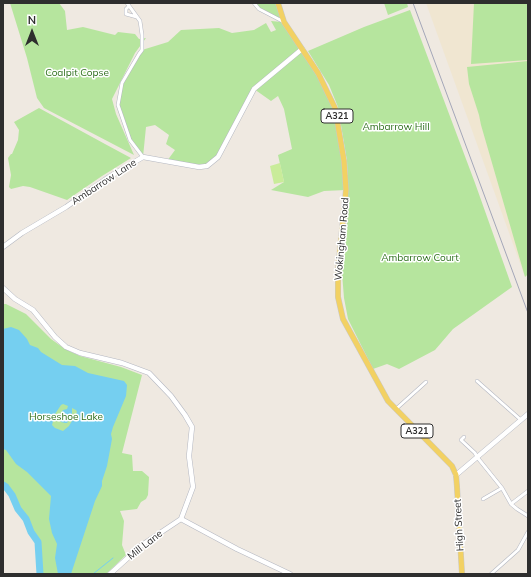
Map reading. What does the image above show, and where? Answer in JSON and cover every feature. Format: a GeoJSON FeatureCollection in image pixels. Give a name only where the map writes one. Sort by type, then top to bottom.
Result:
{"type":"FeatureCollection","features":[{"type":"Feature","properties":{"kind":"main road","name":"Wokingham Road"},"geometry":{"type":"LineString","coordinates":[[278,3],[284,22],[326,87],[336,108],[344,161],[346,196],[338,270],[338,297],[343,319],[388,401],[445,458],[452,466],[456,475]]}},
{"type":"Feature","properties":{"kind":"main road","name":"High Street"},"geometry":{"type":"LineString","coordinates":[[456,475],[462,574]]}},
{"type":"Feature","properties":{"kind":"street"},"geometry":{"type":"LineString","coordinates":[[254,3],[259,9],[284,22]]}},
{"type":"Feature","properties":{"kind":"street"},"geometry":{"type":"LineString","coordinates":[[128,4],[126,14],[138,18]]}},
{"type":"Feature","properties":{"kind":"street"},"geometry":{"type":"LineString","coordinates":[[128,4],[140,21],[142,50],[138,54],[122,83],[118,105],[130,140],[144,157]]}},
{"type":"Feature","properties":{"kind":"street","name":"Ambarrow Lane"},"geometry":{"type":"LineString","coordinates":[[3,247],[22,233],[66,207],[109,177],[144,157],[199,167],[207,166],[218,157],[254,89],[302,49]]}},
{"type":"Feature","properties":{"kind":"street"},"geometry":{"type":"LineString","coordinates":[[3,288],[15,300],[33,310],[55,337],[66,347],[80,353],[122,363],[149,373],[171,396],[192,427],[189,456],[193,487],[181,519],[237,549],[290,574]]}},
{"type":"Feature","properties":{"kind":"street"},"geometry":{"type":"LineString","coordinates":[[395,409],[426,382]]}},
{"type":"Feature","properties":{"kind":"street"},"geometry":{"type":"LineString","coordinates":[[477,382],[520,420]]}},
{"type":"Feature","properties":{"kind":"street"},"geometry":{"type":"LineString","coordinates":[[456,475],[528,414]]}},
{"type":"Feature","properties":{"kind":"street"},"geometry":{"type":"LineString","coordinates":[[464,437],[461,440],[475,453],[502,488],[511,504],[528,516]]}},
{"type":"Feature","properties":{"kind":"street"},"geometry":{"type":"LineString","coordinates":[[452,466],[464,468]]}},
{"type":"Feature","properties":{"kind":"street"},"geometry":{"type":"LineString","coordinates":[[483,499],[502,488]]}},
{"type":"Feature","properties":{"kind":"street"},"geometry":{"type":"LineString","coordinates":[[511,504],[528,491]]}},
{"type":"Feature","properties":{"kind":"street","name":"Mill Lane"},"geometry":{"type":"LineString","coordinates":[[110,574],[142,545],[181,519]]}},
{"type":"Feature","properties":{"kind":"street"},"geometry":{"type":"LineString","coordinates":[[491,574],[518,550],[528,532]]}},
{"type":"Feature","properties":{"kind":"shaded area"},"geometry":{"type":"Polygon","coordinates":[[[426,3],[528,3],[528,274],[525,277],[426,3]]]}},
{"type":"Feature","properties":{"kind":"green space","name":"Coalpit Copse"},"geometry":{"type":"Polygon","coordinates":[[[10,3],[59,3],[65,11],[67,30],[83,27],[115,35],[118,32],[135,34],[139,39],[146,38],[135,53],[112,99],[116,114],[134,155],[44,108],[37,98],[27,58],[10,3]]]}},
{"type":"Feature","properties":{"kind":"green space"},"geometry":{"type":"Polygon","coordinates":[[[254,3],[278,3],[284,22],[318,73],[335,108],[346,190],[324,191],[308,197],[271,190],[284,182],[278,155],[292,149],[284,109],[278,96],[271,101],[254,89],[218,157],[207,166],[167,161],[175,150],[166,144],[169,135],[155,125],[146,127],[143,157],[130,140],[118,105],[122,83],[142,50],[168,42],[181,30],[219,28],[232,33],[254,30],[266,23],[271,32],[276,30],[271,21],[282,22],[259,9],[254,3]]]}},
{"type":"Feature","properties":{"kind":"green space"},"geometry":{"type":"Polygon","coordinates":[[[384,3],[407,3],[408,7],[388,15],[384,3]]]}},
{"type":"Feature","properties":{"kind":"green space"},"geometry":{"type":"Polygon","coordinates":[[[474,3],[528,3],[528,60],[471,64],[474,3]]]}},
{"type":"Feature","properties":{"kind":"green space"},"geometry":{"type":"Polygon","coordinates":[[[410,10],[475,183],[512,287],[453,329],[435,350],[399,369],[387,364],[373,369],[348,319],[344,298],[342,273],[348,213],[348,187],[347,161],[338,107],[329,85],[308,51],[364,27],[410,10]]]}},
{"type":"Feature","properties":{"kind":"green space"},"geometry":{"type":"Polygon","coordinates":[[[528,61],[528,274],[525,277],[469,84],[467,67],[528,61]]]}},
{"type":"Feature","properties":{"kind":"green space"},"geometry":{"type":"Polygon","coordinates":[[[39,108],[131,158],[67,200],[30,187],[23,186],[11,189],[9,187],[11,175],[8,158],[12,154],[18,140],[19,130],[14,122],[39,108]]]}},
{"type":"Feature","properties":{"kind":"green space"},"geometry":{"type":"Polygon","coordinates":[[[280,163],[284,182],[274,184],[270,166],[280,163]]]}},
{"type":"Feature","properties":{"kind":"green space","name":"Horseshoe Lake"},"geometry":{"type":"Polygon","coordinates":[[[3,304],[26,314],[51,339],[65,349],[80,356],[121,367],[142,375],[122,453],[132,455],[133,471],[142,471],[149,477],[148,495],[137,509],[120,511],[124,521],[122,545],[126,555],[106,574],[39,574],[38,544],[30,533],[25,519],[3,486],[3,304]]]}},
{"type":"Feature","properties":{"kind":"water","name":"Horseshoe Lake"},"geometry":{"type":"Polygon","coordinates":[[[11,327],[19,330],[30,345],[38,348],[41,352],[62,365],[75,366],[88,373],[124,381],[127,385],[126,396],[111,434],[112,439],[102,486],[95,501],[71,574],[58,574],[55,558],[57,544],[52,533],[49,519],[51,496],[27,472],[16,464],[6,450],[3,449],[3,329],[11,327]],[[63,404],[61,405],[55,414],[52,425],[55,428],[63,431],[69,426],[77,412],[72,408],[72,414],[67,423],[61,422],[60,415],[63,410],[67,409],[68,406],[63,404]]]}},
{"type":"Feature","properties":{"kind":"waterway"},"geometry":{"type":"LineString","coordinates":[[3,485],[12,495],[18,509],[26,519],[31,532],[38,542],[40,574]]}},
{"type":"Feature","properties":{"kind":"waterway"},"geometry":{"type":"LineString","coordinates":[[93,574],[113,558]]}},
{"type":"Feature","properties":{"kind":"railway"},"geometry":{"type":"LineString","coordinates":[[413,3],[528,313]]}},
{"type":"Feature","properties":{"kind":"park label","name":"Ambarrow Hill"},"geometry":{"type":"Point","coordinates":[396,127]}},
{"type":"Feature","properties":{"kind":"park label","name":"Ambarrow Court"},"geometry":{"type":"Point","coordinates":[420,258]}}]}
